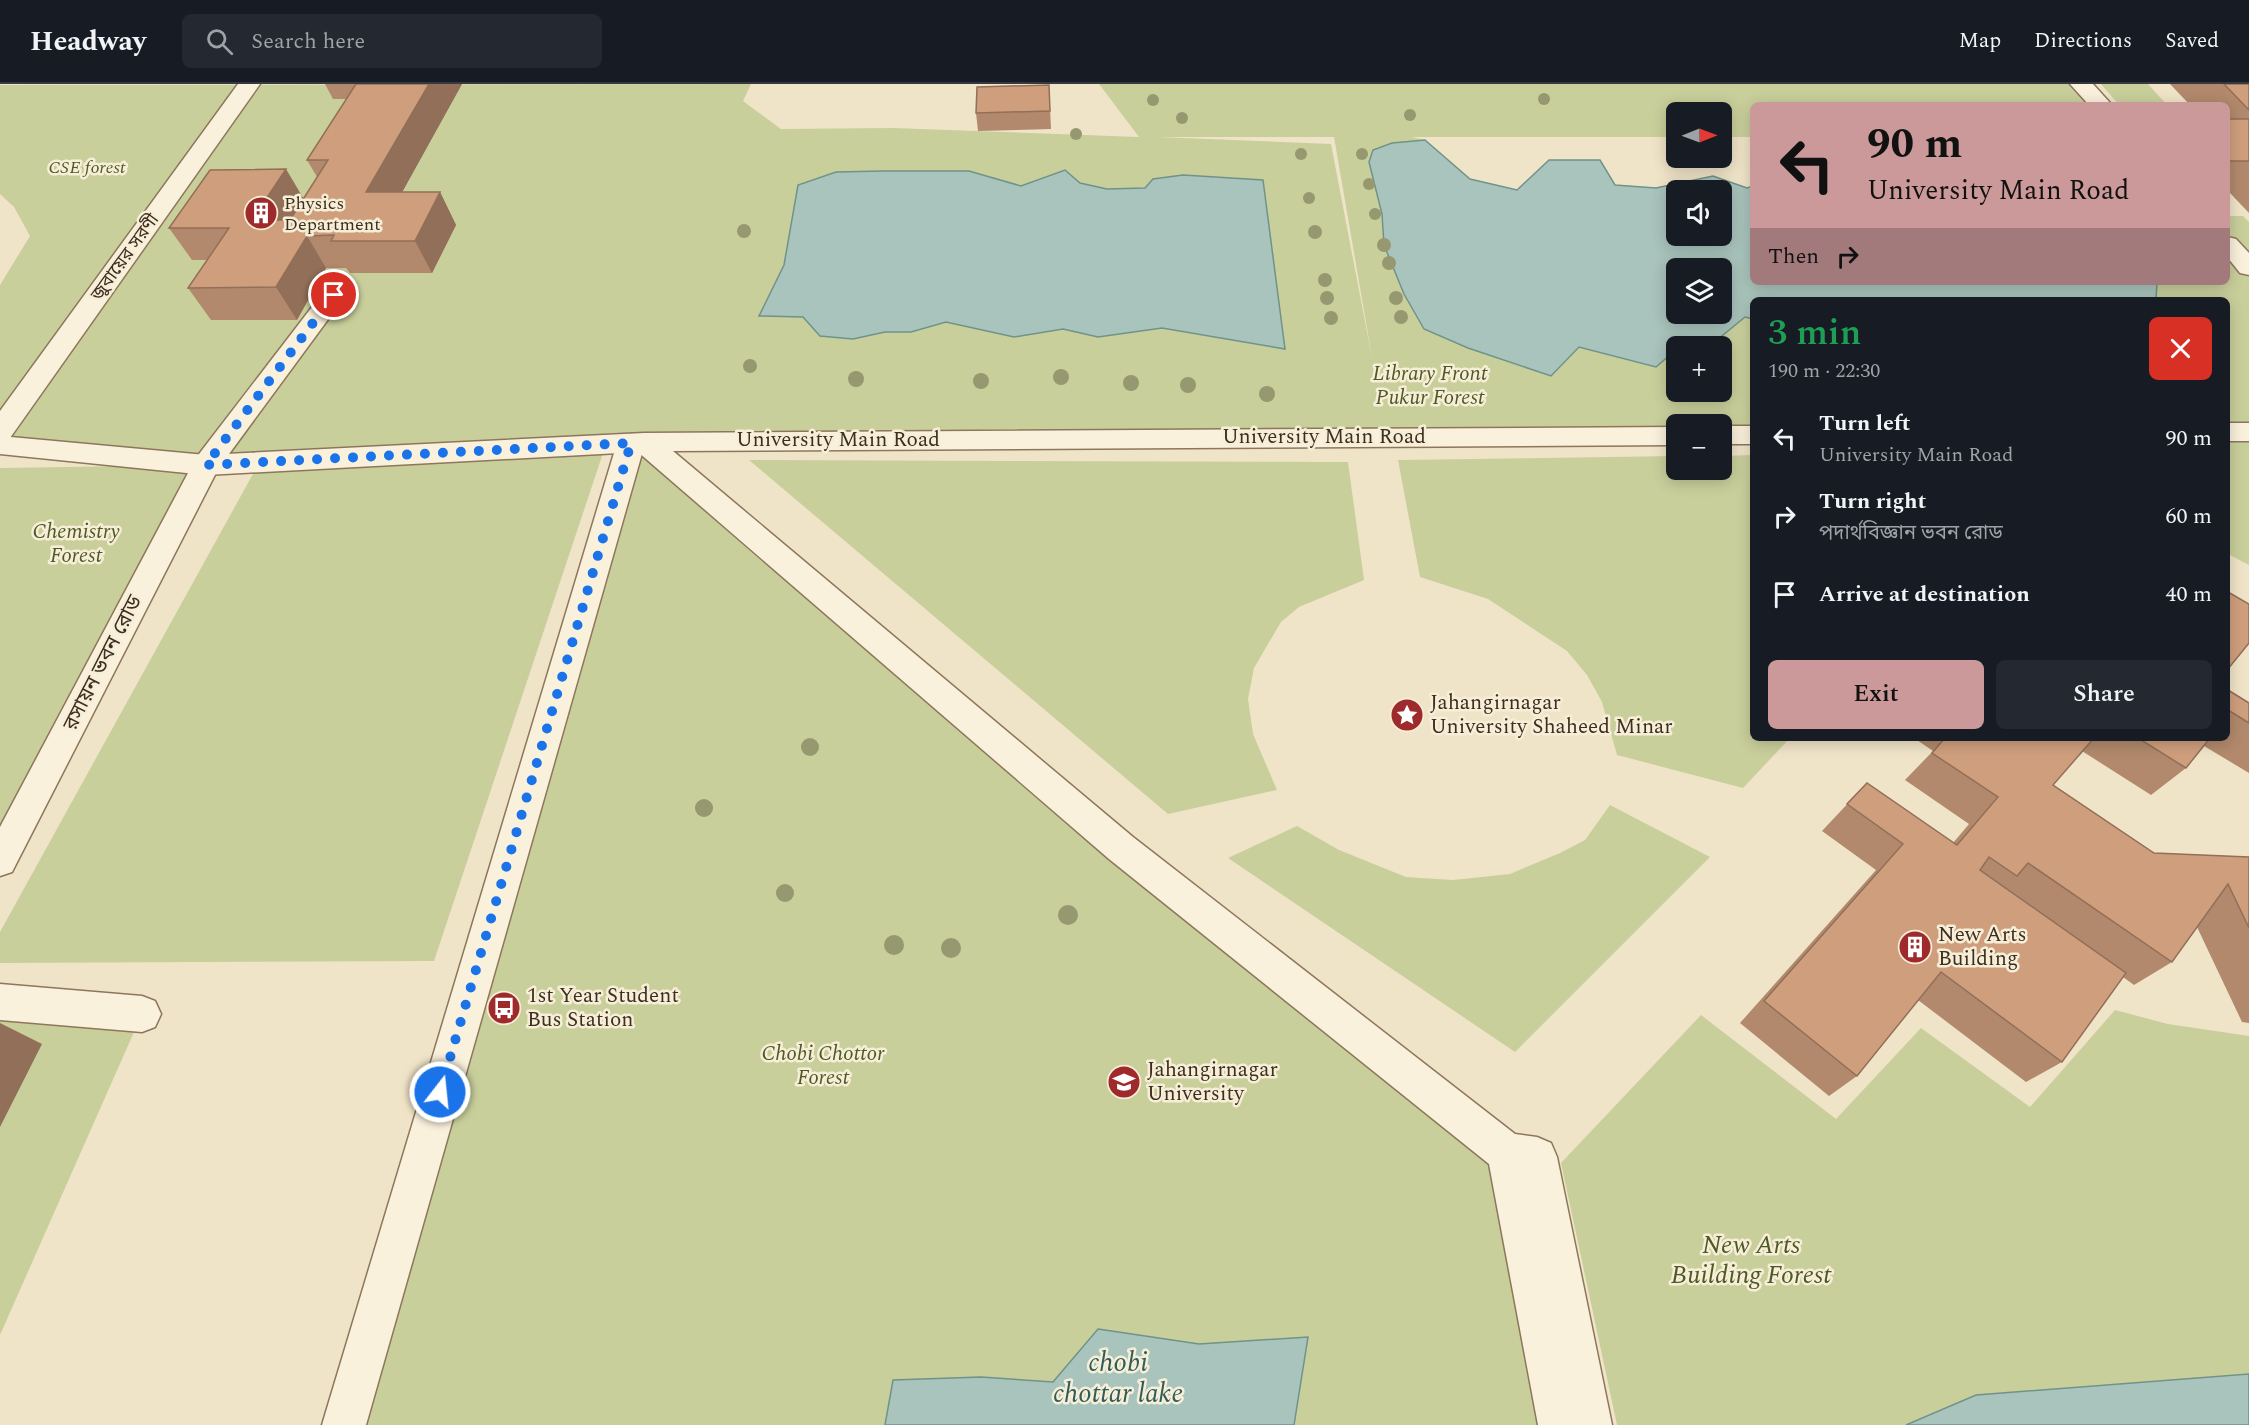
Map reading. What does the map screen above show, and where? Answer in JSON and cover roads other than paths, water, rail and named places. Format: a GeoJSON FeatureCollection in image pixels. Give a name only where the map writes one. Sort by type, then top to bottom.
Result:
{"type":"FeatureCollection","features":[{"type":"Feature","properties":{"kind":"street","name":"জুবায়ের সরণী"},"geometry":{"type":"LineString","coordinates":[[0,431],[249,84]]}},
{"type":"Feature","properties":{"kind":"street"},"geometry":{"type":"LineString","coordinates":[[2081,84],[2098,102]]}},
{"type":"Feature","properties":{"kind":"street"},"geometry":{"type":"LineString","coordinates":[[2230,246],[2249,268]]}},
{"type":"Feature","properties":{"kind":"street","name":"রসায়ন ভবন রোড"},"geometry":{"type":"LineString","coordinates":[[0,861],[206,465],[334,295]]}},
{"type":"Feature","properties":{"kind":"street"},"geometry":{"type":"LineString","coordinates":[[2230,432],[2249,432]]}},
{"type":"Feature","properties":{"kind":"street"},"geometry":{"type":"LineString","coordinates":[[1732,435],[1750,435]]}},
{"type":"Feature","properties":{"kind":"street","name":"University Main Road"},"geometry":{"type":"LineString","coordinates":[[0,445],[206,465],[637,442],[1666,436]]}},
{"type":"Feature","properties":{"kind":"street"},"geometry":{"type":"LineString","coordinates":[[344,1425],[637,442],[1121,848],[1522,1155],[1588,1425]]}},
{"type":"Feature","properties":{"kind":"street"},"geometry":{"type":"LineString","coordinates":[[0,1002],[142,1014]]}},
{"type":"Feature","properties":{"kind":"street"},"geometry":{"type":"LineString","coordinates":[[1522,1155],[1560,1425]]}},
{"type":"Feature","properties":{"kind":"water"},"geometry":{"type":"Polygon","coordinates":[[[1425,140],[1470,179],[1517,190],[1549,160],[1600,160],[1615,185],[1656,188],[1666,186],[1666,246],[1732,246],[1732,183],[1750,187],[1750,285],[2157,285],[2156,297],[1750,297],[1750,318],[1745,317],[1722,336],[1666,336],[1666,358],[1656,367],[1579,347],[1551,376],[1468,348],[1424,329],[1404,294],[1384,245],[1382,214],[1369,162],[1373,150],[1392,143],[1425,140]]]}},
{"type":"Feature","properties":{"kind":"water"},"geometry":{"type":"Polygon","coordinates":[[[1065,170],[1080,183],[1107,189],[1145,188],[1153,179],[1183,175],[1263,180],[1285,349],[1162,328],[1098,337],[1063,329],[1014,337],[946,322],[911,332],[885,332],[853,339],[820,336],[803,317],[759,316],[784,265],[798,185],[836,172],[969,171],[1021,186],[1065,170]]]}},
{"type":"Feature","properties":{"kind":"water"},"geometry":{"type":"Polygon","coordinates":[[[1713,176],[1724,180],[1694,180],[1713,176]]]}},
{"type":"Feature","properties":{"kind":"water","name":"chobi chottar lake"},"geometry":{"type":"Polygon","coordinates":[[[1098,1329],[1199,1344],[1308,1337],[1294,1425],[885,1425],[893,1380],[981,1377],[1053,1382],[1098,1329]]]}},
{"type":"Feature","properties":{"kind":"water"},"geometry":{"type":"Polygon","coordinates":[[[2249,1374],[2249,1425],[1906,1425],[1976,1395],[2249,1374]]]}},
{"type":"Feature","properties":{"kind":"place","name":"Physics Department"},"geometry":{"type":"Point","coordinates":[261,213]}},
{"type":"Feature","properties":{"kind":"place","name":"Jahangirnagar University Shaheed Minar"},"geometry":{"type":"Point","coordinates":[1407,715]}},
{"type":"Feature","properties":{"kind":"place","name":"New Arts Building"},"geometry":{"type":"Point","coordinates":[1915,947]}},
{"type":"Feature","properties":{"kind":"place","name":"1st Year Student Bus Station"},"geometry":{"type":"Point","coordinates":[504,1008]}},
{"type":"Feature","properties":{"kind":"place","name":"Jahangirnagar University"},"geometry":{"type":"Point","coordinates":[1124,1082]}},
{"type":"Feature","properties":{"kind":"park label","name":"CSE forest"},"geometry":{"type":"Point","coordinates":[87,167]}},
{"type":"Feature","properties":{"kind":"park label","name":"Library Front Pukur Forest"},"geometry":{"type":"Point","coordinates":[1430,386]}},
{"type":"Feature","properties":{"kind":"park label","name":"Chemistry Forest"},"geometry":{"type":"Point","coordinates":[76,544]}},
{"type":"Feature","properties":{"kind":"park label","name":"Chobi Chottor Forest"},"geometry":{"type":"Point","coordinates":[823,1066]}},
{"type":"Feature","properties":{"kind":"park label","name":"New Arts Building Forest"},"geometry":{"type":"Point","coordinates":[1751,1260]}}]}
